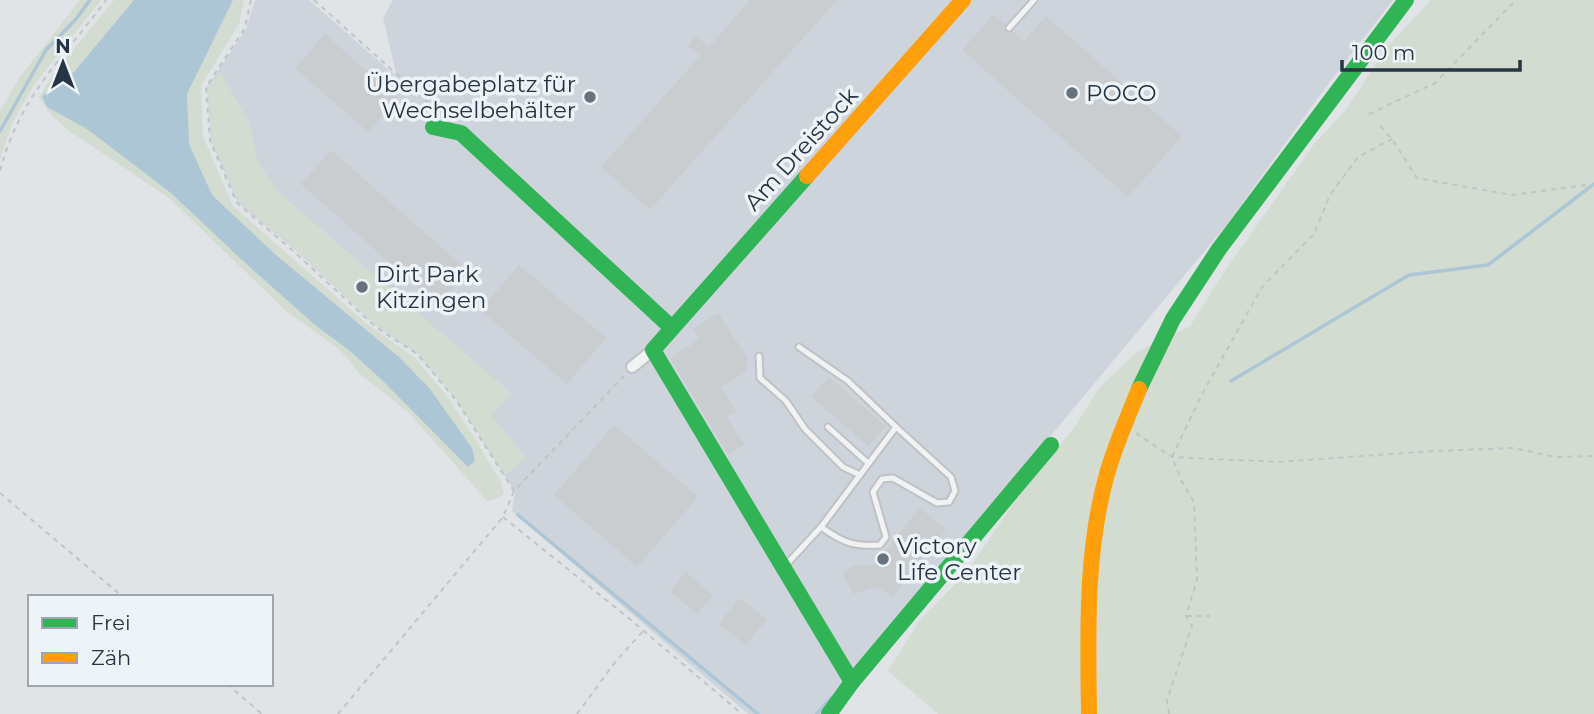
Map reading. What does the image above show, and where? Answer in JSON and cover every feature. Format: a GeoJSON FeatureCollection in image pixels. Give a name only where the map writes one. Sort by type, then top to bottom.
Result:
{"type":"FeatureCollection","features":[{"type":"Feature","properties":{"kind":"street","name":"Am Dreistock"},"geometry":{"type":"LineString","coordinates":[[653,350],[963,0]]}},
{"type":"Feature","properties":{"kind":"street"},"geometry":{"type":"LineString","coordinates":[[1089,714],[1088,601],[1096,530],[1107,474],[1124,423],[1173,319],[1219,249],[1406,0]]}},
{"type":"Feature","properties":{"kind":"street"},"geometry":{"type":"LineString","coordinates":[[438,121],[461,133],[672,328]]}},
{"type":"Feature","properties":{"kind":"street"},"geometry":{"type":"LineString","coordinates":[[632,367],[653,350],[852,682]]}},
{"type":"Feature","properties":{"kind":"street"},"geometry":{"type":"LineString","coordinates":[[829,714],[852,682],[1051,446]]}},
{"type":"Feature","properties":{"kind":"lane"},"geometry":{"type":"LineString","coordinates":[[1009,28],[1034,0]]}},
{"type":"Feature","properties":{"kind":"lane"},"geometry":{"type":"LineString","coordinates":[[799,347],[848,381],[951,477],[955,491],[949,502],[937,503],[893,478],[882,479],[873,492],[886,537],[880,545],[867,546],[841,541],[821,527]]}},
{"type":"Feature","properties":{"kind":"lane"},"geometry":{"type":"LineString","coordinates":[[759,356],[760,378],[786,401],[805,429],[843,467],[860,475]]}},
{"type":"Feature","properties":{"kind":"lane"},"geometry":{"type":"LineString","coordinates":[[828,428],[868,463]]}},
{"type":"Feature","properties":{"kind":"lane"},"geometry":{"type":"LineString","coordinates":[[783,569],[821,527],[896,428]]}},
{"type":"Feature","properties":{"kind":"path"},"geometry":{"type":"LineString","coordinates":[[0,171],[15,125],[29,100],[56,61],[106,0]]}},
{"type":"Feature","properties":{"kind":"path"},"geometry":{"type":"LineString","coordinates":[[251,0],[245,28],[206,88],[210,141],[237,203],[377,328],[417,354],[456,400],[514,491]]}},
{"type":"Feature","properties":{"kind":"path"},"geometry":{"type":"LineString","coordinates":[[314,0],[438,121]]}},
{"type":"Feature","properties":{"kind":"path"},"geometry":{"type":"LineString","coordinates":[[1369,114],[1435,83],[1516,0]]}},
{"type":"Feature","properties":{"kind":"path"},"geometry":{"type":"LineString","coordinates":[[1380,126],[1392,139],[1417,178],[1512,195],[1594,184]]}},
{"type":"Feature","properties":{"kind":"path"},"geometry":{"type":"LineString","coordinates":[[1169,714],[1167,700],[1192,626],[1186,616],[1197,580],[1194,502],[1172,457],[1201,396],[1262,287],[1314,234],[1329,195],[1358,157],[1392,139]]}},
{"type":"Feature","properties":{"kind":"path"},"geometry":{"type":"LineString","coordinates":[[338,714],[503,517],[514,491],[632,367]]}},
{"type":"Feature","properties":{"kind":"path"},"geometry":{"type":"LineString","coordinates":[[1124,423],[1172,457],[1278,462],[1393,453],[1514,448],[1555,457],[1594,456]]}},
{"type":"Feature","properties":{"kind":"path"},"geometry":{"type":"LineString","coordinates":[[0,493],[121,595]]}},
{"type":"Feature","properties":{"kind":"path"},"geometry":{"type":"LineString","coordinates":[[503,517],[644,630],[742,714]]}},
{"type":"Feature","properties":{"kind":"path"},"geometry":{"type":"LineString","coordinates":[[1186,616],[1210,616]]}},
{"type":"Feature","properties":{"kind":"path"},"geometry":{"type":"LineString","coordinates":[[577,714],[616,661],[644,630]]}},
{"type":"Feature","properties":{"kind":"path"},"geometry":{"type":"LineString","coordinates":[[229,686],[262,714]]}},
{"type":"Feature","properties":{"kind":"shaded area"},"geometry":{"type":"Polygon","coordinates":[[[80,0],[101,0],[34,85],[12,123],[0,160],[0,111],[20,77],[80,0]]]}},
{"type":"Feature","properties":{"kind":"shaded area"},"geometry":{"type":"Polygon","coordinates":[[[114,0],[244,0],[239,24],[201,86],[203,136],[233,206],[366,323],[415,358],[448,397],[501,482],[504,494],[487,501],[409,413],[360,374],[340,350],[286,311],[169,198],[69,131],[51,115],[39,97],[54,73],[114,0]]]}},
{"type":"Feature","properties":{"kind":"shaded area"},"geometry":{"type":"Polygon","coordinates":[[[255,0],[309,0],[397,77],[383,18],[393,0],[1393,0],[1328,84],[1228,223],[1018,475],[837,714],[748,714],[512,511],[515,492],[456,399],[418,354],[378,327],[293,248],[238,203],[211,141],[207,87],[246,29],[255,0]]]}},
{"type":"Feature","properties":{"kind":"shaded area"},"geometry":{"type":"Polygon","coordinates":[[[1431,0],[1594,0],[1594,714],[938,714],[888,671],[919,621],[967,572],[1023,489],[1074,428],[1099,388],[1137,352],[1190,326],[1222,275],[1314,144],[1345,111],[1387,47],[1431,0]]]}},
{"type":"Feature","properties":{"kind":"shaded area","name":"Dirt Park Kitzingen"},"geometry":{"type":"Polygon","coordinates":[[[220,72],[249,122],[258,162],[277,191],[512,394],[491,415],[526,457],[505,475],[457,399],[418,353],[378,326],[293,247],[239,202],[212,140],[208,87],[220,72]]]}},
{"type":"Feature","properties":{"kind":"water"},"geometry":{"type":"Polygon","coordinates":[[[134,0],[233,0],[187,94],[189,144],[212,195],[276,255],[400,358],[430,389],[472,448],[475,461],[468,467],[382,380],[350,351],[315,325],[171,193],[87,129],[47,107],[42,96],[74,72],[134,0]]]}},
{"type":"Feature","properties":{"kind":"building"},"geometry":{"type":"Polygon","coordinates":[[[750,0],[837,0],[650,210],[601,167],[700,56],[688,46],[696,36],[709,47],[750,0]]]}},
{"type":"Feature","properties":{"kind":"building","name":"POCO"},"geometry":{"type":"Polygon","coordinates":[[[994,14],[1005,24],[1006,32],[1013,31],[1024,41],[1046,16],[1182,136],[1128,197],[962,50],[994,14]]]}},
{"type":"Feature","properties":{"kind":"building"},"geometry":{"type":"Polygon","coordinates":[[[325,34],[398,99],[368,132],[295,68],[325,34]]]}},
{"type":"Feature","properties":{"kind":"building"},"geometry":{"type":"Polygon","coordinates":[[[331,150],[468,271],[437,305],[301,184],[331,150]]]}},
{"type":"Feature","properties":{"kind":"building"},"geometry":{"type":"Polygon","coordinates":[[[519,265],[606,338],[567,384],[480,310],[519,265]]]}},
{"type":"Feature","properties":{"kind":"building"},"geometry":{"type":"Polygon","coordinates":[[[718,313],[747,357],[746,371],[721,387],[736,411],[726,417],[744,444],[728,455],[670,358],[700,339],[693,329],[718,313]]]}},
{"type":"Feature","properties":{"kind":"building"},"geometry":{"type":"Polygon","coordinates":[[[829,377],[886,426],[868,446],[811,397],[829,377]]]}},
{"type":"Feature","properties":{"kind":"building"},"geometry":{"type":"Polygon","coordinates":[[[614,425],[698,497],[637,567],[554,495],[614,425]]]}},
{"type":"Feature","properties":{"kind":"building"},"geometry":{"type":"Polygon","coordinates":[[[920,508],[946,530],[892,597],[882,589],[871,588],[854,594],[842,573],[853,566],[874,565],[920,508]]]}},
{"type":"Feature","properties":{"kind":"building"},"geometry":{"type":"Polygon","coordinates":[[[686,572],[713,596],[697,614],[670,591],[686,572]]]}},
{"type":"Feature","properties":{"kind":"building"},"geometry":{"type":"Polygon","coordinates":[[[739,598],[767,619],[746,645],[719,624],[739,598]]]}},
{"type":"Feature","properties":{"kind":"waterway"},"geometry":{"type":"LineString","coordinates":[[0,131],[46,50],[90,0]]}},
{"type":"Feature","properties":{"kind":"waterway"},"geometry":{"type":"LineString","coordinates":[[1231,381],[1409,275],[1488,265],[1594,184]]}},
{"type":"Feature","properties":{"kind":"waterway"},"geometry":{"type":"LineString","coordinates":[[518,515],[758,714]]}},
{"type":"Feature","properties":{"kind":"waterway"},"geometry":{"type":"LineString","coordinates":[[817,714],[831,698]]}},
{"type":"Feature","properties":{"kind":"traffic: fast"},"geometry":{"type":"LineString","coordinates":[[1139,389],[1173,319],[1219,249],[1406,0]]}},
{"type":"Feature","properties":{"kind":"traffic: fast"},"geometry":{"type":"LineString","coordinates":[[433,127],[461,133],[672,328]]}},
{"type":"Feature","properties":{"kind":"traffic: fast"},"geometry":{"type":"LineString","coordinates":[[807,176],[653,350],[852,682]]}},
{"type":"Feature","properties":{"kind":"traffic: fast"},"geometry":{"type":"LineString","coordinates":[[829,714],[852,682],[1051,445]]}},
{"type":"Feature","properties":{"kind":"traffic: slow"},"geometry":{"type":"LineString","coordinates":[[807,176],[963,0]]}},
{"type":"Feature","properties":{"kind":"traffic: slow"},"geometry":{"type":"LineString","coordinates":[[1089,714],[1089,593],[1095,533],[1110,463],[1139,389]]}},
{"type":"Feature","properties":{"kind":"place","name":"POCO"},"geometry":{"type":"Point","coordinates":[1072,93]}},
{"type":"Feature","properties":{"kind":"place","name":"Übergabeplatz für Wechselbehälter"},"geometry":{"type":"Point","coordinates":[590,97]}},
{"type":"Feature","properties":{"kind":"place","name":"Dirt Park Kitzingen"},"geometry":{"type":"Point","coordinates":[362,287]}},
{"type":"Feature","properties":{"kind":"place","name":"Victory Life Center"},"geometry":{"type":"Point","coordinates":[883,559]}}]}
